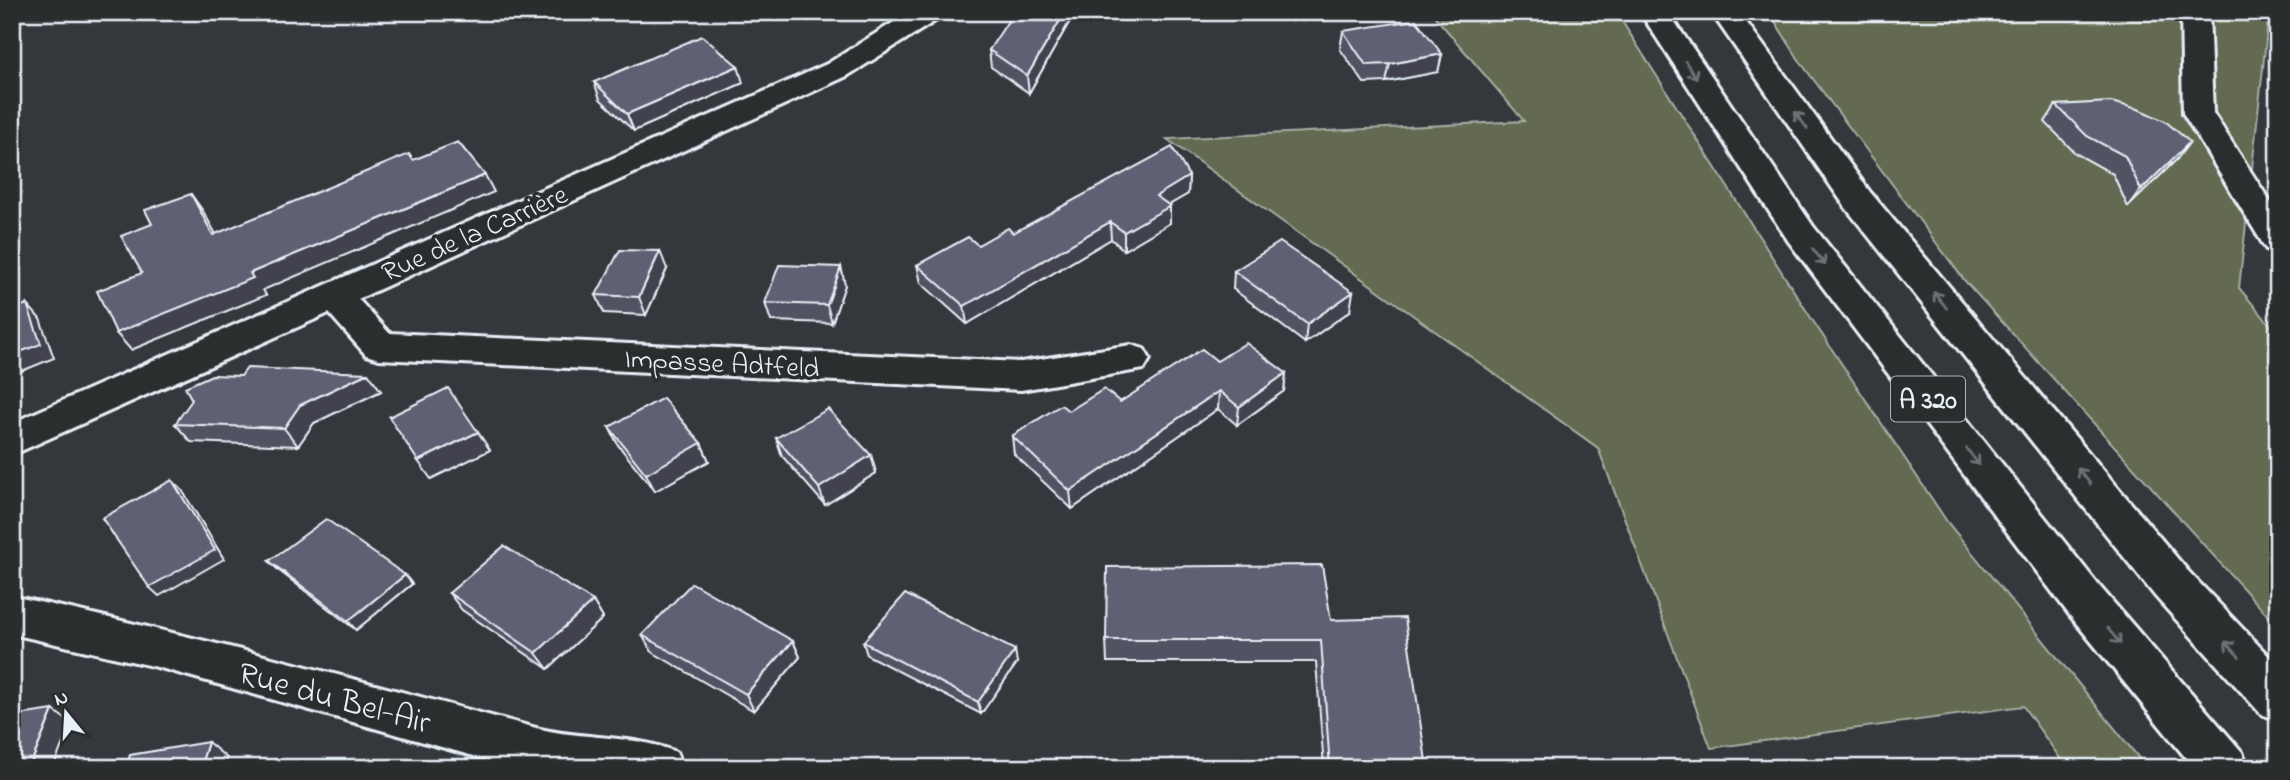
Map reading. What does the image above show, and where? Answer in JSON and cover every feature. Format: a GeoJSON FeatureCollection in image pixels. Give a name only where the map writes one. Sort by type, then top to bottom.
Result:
{"type":"FeatureCollection","features":[{"type":"Feature","properties":{"kind":"main road","name":"Rue de la Carrière"},"geometry":{"type":"LineString","coordinates":[[12,440],[837,70],[930,12]]}},
{"type":"Feature","properties":{"kind":"main road","name":"A 320"},"geometry":{"type":"LineString","coordinates":[[1654,12],[1801,234],[2084,600],[2225,768]]}},
{"type":"Feature","properties":{"kind":"main road","name":"A 320"},"geometry":{"type":"LineString","coordinates":[[1725,12],[1867,211],[2171,583],[2278,699]]}},
{"type":"Feature","properties":{"kind":"main road"},"geometry":{"type":"LineString","coordinates":[[2195,12],[2197,113],[2278,241]]}},
{"type":"Feature","properties":{"kind":"main road","name":"Impasse Adtfeld"},"geometry":{"type":"LineString","coordinates":[[334,295],[379,346],[1021,376],[1131,359]]}},
{"type":"Feature","properties":{"kind":"main road","name":"Rue du Bel-Air"},"geometry":{"type":"LineString","coordinates":[[12,615],[158,647],[563,758],[659,768]]}},
{"type":"Feature","properties":{"kind":"green space"},"geometry":{"type":"Polygon","coordinates":[[[1431,12],[1616,12],[1813,321],[1948,523],[2147,768],[2067,768],[2023,706],[1711,748],[1598,448],[1167,139],[1524,121],[1431,12]]]}},
{"type":"Feature","properties":{"kind":"green space"},"geometry":{"type":"Polygon","coordinates":[[[1769,12],[2269,12],[2239,288],[2278,334],[2278,627],[1965,281],[1801,63],[1769,12]]]}},
{"type":"Feature","properties":{"kind":"building"},"geometry":{"type":"Polygon","coordinates":[[[1014,12],[1065,12],[1027,76],[989,50],[1014,12]]]}},
{"type":"Feature","properties":{"kind":"building"},"geometry":{"type":"Polygon","coordinates":[[[1416,20],[1442,54],[1390,64],[1366,65],[1343,31],[1416,20]]]}},
{"type":"Feature","properties":{"kind":"building"},"geometry":{"type":"Polygon","coordinates":[[[702,36],[738,66],[627,114],[594,82],[702,36]]]}},
{"type":"Feature","properties":{"kind":"building"},"geometry":{"type":"Polygon","coordinates":[[[2111,102],[2138,109],[2165,121],[2190,142],[2141,190],[2125,156],[2087,136],[2056,105],[2111,102]]]}},
{"type":"Feature","properties":{"kind":"building"},"geometry":{"type":"Polygon","coordinates":[[[458,142],[485,175],[250,273],[253,278],[116,333],[97,291],[142,273],[121,236],[152,224],[145,210],[191,194],[213,235],[409,154],[413,160],[458,142]]]}},
{"type":"Feature","properties":{"kind":"building"},"geometry":{"type":"Polygon","coordinates":[[[1172,147],[1189,176],[1156,196],[1170,206],[1124,232],[1110,222],[964,306],[917,265],[968,237],[978,245],[1008,228],[1013,233],[1172,147]]]}},
{"type":"Feature","properties":{"kind":"building"},"geometry":{"type":"Polygon","coordinates":[[[1280,242],[1353,292],[1307,324],[1234,271],[1280,242]]]}},
{"type":"Feature","properties":{"kind":"building"},"geometry":{"type":"Polygon","coordinates":[[[620,250],[660,251],[639,297],[596,295],[620,250]]]}},
{"type":"Feature","properties":{"kind":"building"},"geometry":{"type":"Polygon","coordinates":[[[779,265],[841,267],[827,305],[765,303],[779,265]]]}},
{"type":"Feature","properties":{"kind":"building"},"geometry":{"type":"Polygon","coordinates":[[[27,304],[41,344],[12,355],[12,310],[27,304]]]}},
{"type":"Feature","properties":{"kind":"building"},"geometry":{"type":"Polygon","coordinates":[[[1246,343],[1286,373],[1239,407],[1219,391],[1070,491],[1012,436],[1061,405],[1069,411],[1104,389],[1120,402],[1202,349],[1217,361],[1246,343]]]}},
{"type":"Feature","properties":{"kind":"building"},"geometry":{"type":"Polygon","coordinates":[[[247,368],[368,373],[300,405],[284,428],[175,424],[192,400],[185,387],[212,375],[241,376],[247,368]]]}},
{"type":"Feature","properties":{"kind":"building"},"geometry":{"type":"Polygon","coordinates":[[[448,388],[478,432],[418,461],[389,417],[448,388]]]}},
{"type":"Feature","properties":{"kind":"building"},"geometry":{"type":"Polygon","coordinates":[[[663,398],[701,443],[646,474],[609,427],[663,398]]]}},
{"type":"Feature","properties":{"kind":"building"},"geometry":{"type":"Polygon","coordinates":[[[828,409],[871,455],[819,488],[776,438],[828,409]]]}},
{"type":"Feature","properties":{"kind":"building"},"geometry":{"type":"Polygon","coordinates":[[[172,480],[215,550],[149,587],[102,518],[172,480]]]}},
{"type":"Feature","properties":{"kind":"building"},"geometry":{"type":"Polygon","coordinates":[[[326,519],[405,575],[348,621],[269,561],[326,519]]]}},
{"type":"Feature","properties":{"kind":"building"},"geometry":{"type":"Polygon","coordinates":[[[504,546],[593,601],[536,653],[449,593],[504,546]]]}},
{"type":"Feature","properties":{"kind":"building"},"geometry":{"type":"Polygon","coordinates":[[[1322,565],[1331,620],[1405,618],[1427,768],[1330,768],[1321,640],[1106,640],[1107,567],[1322,565]]]}},
{"type":"Feature","properties":{"kind":"building"},"geometry":{"type":"Polygon","coordinates":[[[692,583],[793,641],[746,694],[642,635],[692,583]]]}},
{"type":"Feature","properties":{"kind":"building"},"geometry":{"type":"Polygon","coordinates":[[[905,594],[1015,650],[978,702],[863,642],[905,594]]]}},
{"type":"Feature","properties":{"kind":"building"},"geometry":{"type":"Polygon","coordinates":[[[53,710],[29,768],[12,768],[12,716],[53,710]]]}},
{"type":"Feature","properties":{"kind":"building"},"geometry":{"type":"Polygon","coordinates":[[[208,742],[200,768],[126,768],[130,755],[208,742]]]}}]}
